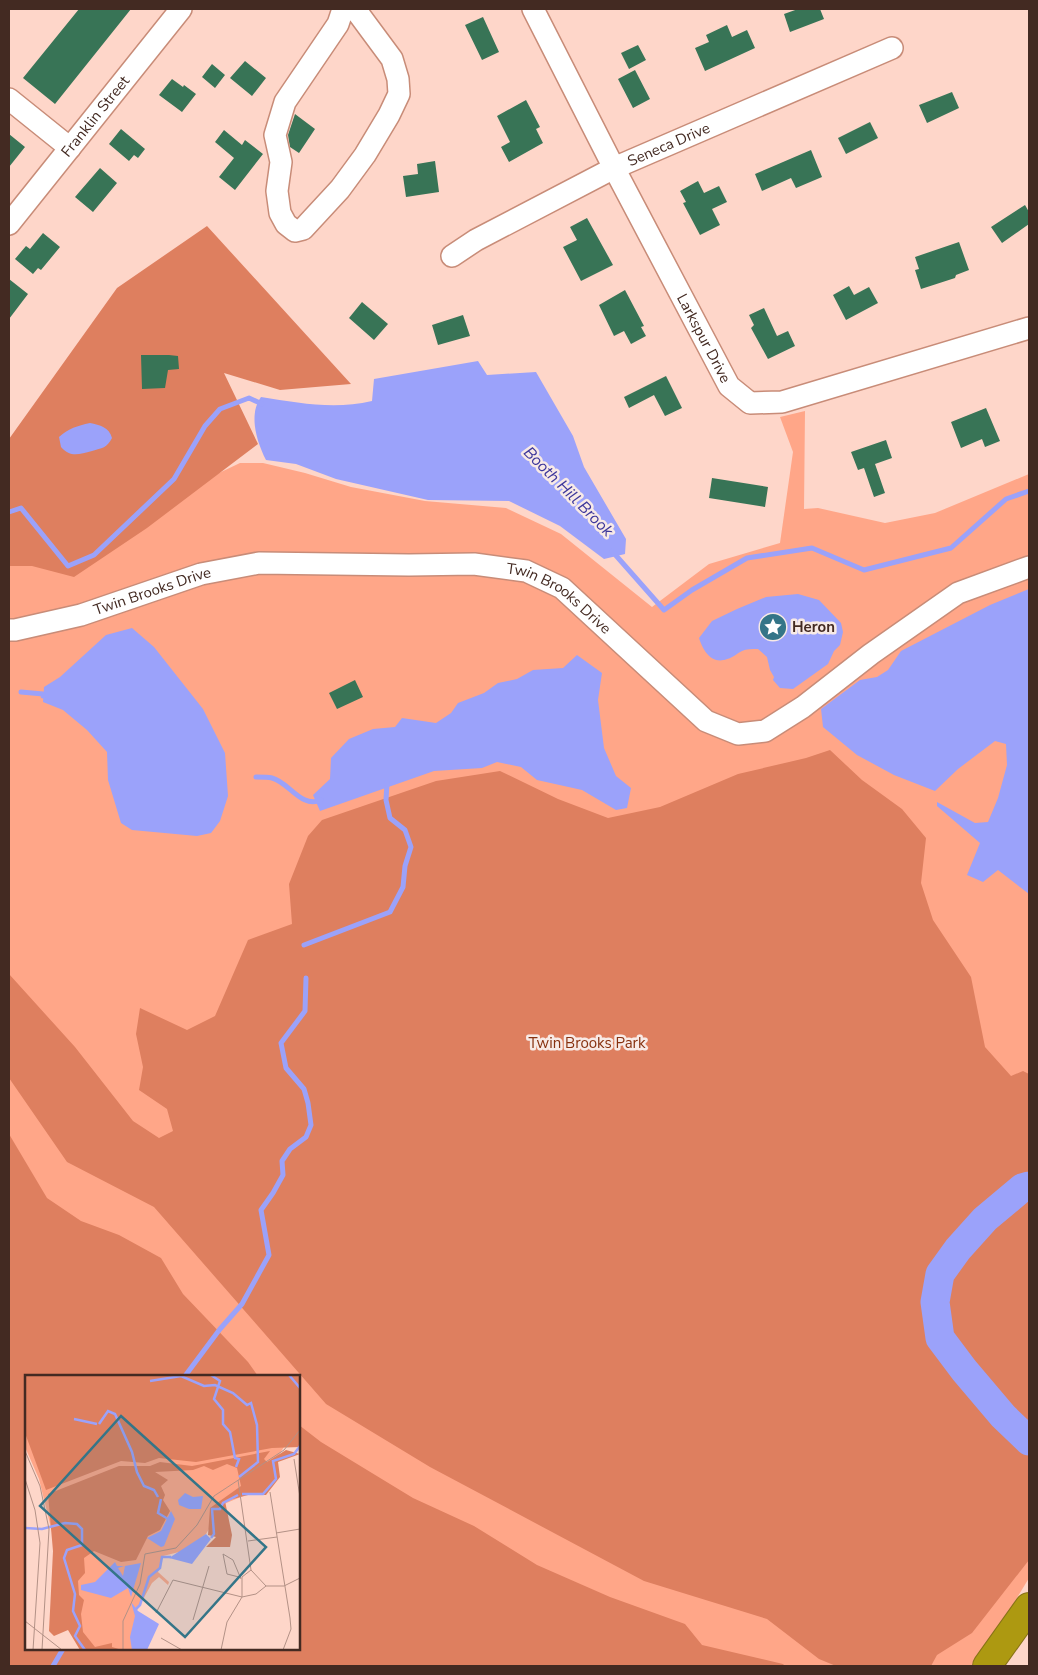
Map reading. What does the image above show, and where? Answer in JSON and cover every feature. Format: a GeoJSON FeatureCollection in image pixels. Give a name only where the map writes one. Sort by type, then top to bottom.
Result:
{"type":"FeatureCollection","features":[{"type":"Feature","properties":{"kind":"highway"},"geometry":{"type":"LineString","coordinates":[[987,1666],[1029,1607]]}},
{"type":"Feature","properties":{"kind":"street","name":"Franklin Street"},"geometry":{"type":"LineString","coordinates":[[9,224],[181,9]]}},
{"type":"Feature","properties":{"kind":"street"},"geometry":{"type":"LineString","coordinates":[[343,9],[338,24],[285,102],[275,135],[281,162],[277,191],[280,213],[286,224],[295,231],[304,229],[340,189],[365,155],[399,94],[398,79],[392,59],[355,9]]}},
{"type":"Feature","properties":{"kind":"street","name":"Larkspur Drive"},"geometry":{"type":"LineString","coordinates":[[533,9],[729,386],[750,403],[782,402],[1029,328]]}},
{"type":"Feature","properties":{"kind":"street","name":"Seneca Drive"},"geometry":{"type":"LineString","coordinates":[[452,256],[476,240],[614,168],[892,48]]}},
{"type":"Feature","properties":{"kind":"street"},"geometry":{"type":"LineString","coordinates":[[9,99],[70,148]]}},
{"type":"Feature","properties":{"kind":"street","name":"Twin Brooks Drive"},"geometry":{"type":"LineString","coordinates":[[9,630],[81,615],[201,574],[259,563],[474,564],[526,571],[562,588],[706,722],[738,734],[765,731],[803,707],[871,654],[958,594],[1029,567]]}},
{"type":"Feature","properties":{"kind":"green space"},"geometry":{"type":"Polygon","coordinates":[[[207,226],[351,384],[280,390],[224,373],[258,444],[147,528],[74,577],[32,566],[9,566],[9,439],[117,288],[207,226]]]}},
{"type":"Feature","properties":{"kind":"green space","name":"Twin Brooks Park"},"geometry":{"type":"Polygon","coordinates":[[[805,411],[804,509],[818,508],[885,523],[935,513],[1029,474],[1029,1578],[976,1666],[9,1666],[9,494],[179,492],[240,463],[263,463],[351,487],[425,501],[506,508],[561,534],[652,607],[709,564],[780,543],[793,452],[780,417],[805,411]]]}},
{"type":"Feature","properties":{"kind":"green space"},"geometry":{"type":"Polygon","coordinates":[[[830,750],[862,780],[902,809],[926,838],[921,883],[933,920],[971,977],[985,1047],[1011,1076],[1023,1071],[1029,1074],[1029,1560],[972,1633],[937,1655],[931,1666],[836,1666],[819,1659],[767,1619],[644,1581],[430,1467],[326,1404],[154,1207],[67,1162],[9,1078],[9,974],[75,1047],[133,1121],[159,1138],[173,1131],[167,1109],[139,1090],[143,1067],[136,1034],[140,1008],[187,1030],[215,1016],[248,940],[292,924],[289,884],[308,836],[322,820],[436,781],[500,771],[558,799],[608,818],[660,807],[738,774],[806,758],[830,750]]]}},
{"type":"Feature","properties":{"kind":"green space"},"geometry":{"type":"Polygon","coordinates":[[[9,1134],[47,1198],[81,1221],[119,1235],[161,1258],[183,1294],[248,1362],[257,1375],[25,1375],[25,1650],[300,1650],[300,1426],[321,1442],[413,1498],[474,1526],[537,1565],[610,1597],[685,1624],[702,1645],[785,1666],[9,1666],[9,1134]]]}},
{"type":"Feature","properties":{"kind":"water"},"geometry":{"type":"Polygon","coordinates":[[[478,361],[487,375],[536,372],[573,436],[584,467],[626,539],[625,554],[604,559],[560,526],[509,501],[428,500],[336,479],[296,464],[266,460],[257,437],[254,420],[257,404],[261,397],[316,405],[358,404],[372,401],[374,379],[478,361]]]}},
{"type":"Feature","properties":{"kind":"water"},"geometry":{"type":"Polygon","coordinates":[[[90,423],[101,426],[109,431],[112,438],[106,446],[75,454],[68,453],[61,447],[59,437],[66,431],[90,423]]]}},
{"type":"Feature","properties":{"kind":"water"},"geometry":{"type":"Polygon","coordinates":[[[1029,589],[1029,894],[998,870],[983,882],[967,875],[980,843],[937,806],[937,802],[975,823],[988,822],[998,798],[1007,765],[1006,744],[995,741],[958,769],[935,791],[894,775],[857,755],[823,727],[821,709],[860,680],[877,677],[888,670],[901,651],[990,605],[1029,589]]]}},
{"type":"Feature","properties":{"kind":"water"},"geometry":{"type":"Polygon","coordinates":[[[798,594],[819,600],[841,623],[843,632],[840,645],[834,651],[828,664],[793,689],[780,688],[773,680],[774,677],[767,657],[758,649],[744,650],[731,658],[717,660],[709,656],[703,648],[699,638],[712,621],[766,597],[798,594]]]}},
{"type":"Feature","properties":{"kind":"water"},"geometry":{"type":"Polygon","coordinates":[[[132,628],[154,647],[203,709],[225,753],[228,796],[220,821],[211,833],[197,836],[132,830],[121,823],[108,780],[107,752],[87,730],[63,710],[43,702],[44,687],[60,677],[106,635],[132,628]]]}},
{"type":"Feature","properties":{"kind":"water"},"geometry":{"type":"Polygon","coordinates":[[[577,655],[602,673],[598,700],[604,748],[616,776],[631,788],[627,808],[616,810],[582,790],[537,780],[521,767],[497,762],[482,768],[434,771],[320,811],[313,795],[330,779],[331,758],[349,739],[373,729],[395,727],[402,718],[436,723],[451,713],[458,703],[484,693],[498,683],[517,679],[533,670],[563,668],[577,655]]]}},
{"type":"Feature","properties":{"kind":"building"},"geometry":{"type":"Polygon","coordinates":[[[79,9],[131,9],[55,104],[23,78],[79,9]]]}},
{"type":"Feature","properties":{"kind":"building"},"geometry":{"type":"Polygon","coordinates":[[[798,9],[820,9],[824,19],[790,32],[784,14],[798,9]]]}},
{"type":"Feature","properties":{"kind":"building"},"geometry":{"type":"Polygon","coordinates":[[[483,17],[499,52],[482,60],[465,25],[483,17]]]}},
{"type":"Feature","properties":{"kind":"building"},"geometry":{"type":"Polygon","coordinates":[[[727,25],[732,37],[747,30],[755,48],[705,71],[695,48],[709,42],[706,35],[727,25]]]}},
{"type":"Feature","properties":{"kind":"building"},"geometry":{"type":"Polygon","coordinates":[[[638,45],[646,60],[629,69],[621,53],[638,45]]]}},
{"type":"Feature","properties":{"kind":"building"},"geometry":{"type":"Polygon","coordinates":[[[245,61],[266,78],[252,96],[230,78],[245,61]]]}},
{"type":"Feature","properties":{"kind":"building"},"geometry":{"type":"Polygon","coordinates":[[[212,64],[225,75],[215,88],[202,77],[212,64]]]}},
{"type":"Feature","properties":{"kind":"building"},"geometry":{"type":"Polygon","coordinates":[[[635,70],[650,99],[633,108],[618,79],[635,70]]]}},
{"type":"Feature","properties":{"kind":"building"},"geometry":{"type":"Polygon","coordinates":[[[172,79],[196,94],[182,112],[159,95],[172,79]]]}},
{"type":"Feature","properties":{"kind":"building"},"geometry":{"type":"Polygon","coordinates":[[[952,92],[959,108],[927,123],[919,105],[952,92]]]}},
{"type":"Feature","properties":{"kind":"building"},"geometry":{"type":"Polygon","coordinates":[[[526,100],[540,127],[536,129],[543,143],[509,162],[501,147],[510,142],[497,116],[526,100]]]}},
{"type":"Feature","properties":{"kind":"building"},"geometry":{"type":"Polygon","coordinates":[[[295,114],[315,129],[299,153],[290,147],[288,135],[295,114]]]}},
{"type":"Feature","properties":{"kind":"building"},"geometry":{"type":"Polygon","coordinates":[[[870,122],[878,138],[846,154],[838,138],[870,122]]]}},
{"type":"Feature","properties":{"kind":"building"},"geometry":{"type":"Polygon","coordinates":[[[121,129],[145,149],[138,158],[134,155],[129,161],[109,144],[121,129]]]}},
{"type":"Feature","properties":{"kind":"building"},"geometry":{"type":"Polygon","coordinates":[[[224,130],[242,145],[245,140],[263,154],[235,190],[219,177],[234,158],[215,142],[224,130]]]}},
{"type":"Feature","properties":{"kind":"building"},"geometry":{"type":"Polygon","coordinates":[[[9,134],[25,147],[9,167],[9,134]]]}},
{"type":"Feature","properties":{"kind":"building"},"geometry":{"type":"Polygon","coordinates":[[[811,150],[822,177],[796,188],[791,178],[762,191],[755,174],[811,150]]]}},
{"type":"Feature","properties":{"kind":"building"},"geometry":{"type":"Polygon","coordinates":[[[435,161],[439,192],[406,197],[403,176],[418,174],[417,164],[435,161]]]}},
{"type":"Feature","properties":{"kind":"building"},"geometry":{"type":"Polygon","coordinates":[[[100,168],[117,183],[93,212],[75,197],[100,168]]]}},
{"type":"Feature","properties":{"kind":"building"},"geometry":{"type":"Polygon","coordinates":[[[698,181],[704,193],[719,186],[727,202],[712,209],[720,225],[700,235],[683,203],[686,202],[680,191],[698,181]]]}},
{"type":"Feature","properties":{"kind":"building"},"geometry":{"type":"Polygon","coordinates":[[[1025,205],[1029,212],[1029,224],[1002,243],[991,227],[1025,205]]]}},
{"type":"Feature","properties":{"kind":"building"},"geometry":{"type":"Polygon","coordinates":[[[587,218],[613,265],[581,281],[563,247],[577,240],[570,227],[587,218]]]}},
{"type":"Feature","properties":{"kind":"building"},"geometry":{"type":"Polygon","coordinates":[[[43,233],[60,247],[41,270],[38,268],[33,274],[15,259],[26,246],[30,249],[43,233]]]}},
{"type":"Feature","properties":{"kind":"building"},"geometry":{"type":"Polygon","coordinates":[[[959,242],[969,270],[956,275],[955,278],[921,289],[915,270],[919,269],[915,257],[959,242]]]}},
{"type":"Feature","properties":{"kind":"building"},"geometry":{"type":"Polygon","coordinates":[[[9,279],[28,294],[9,319],[9,279]]]}},
{"type":"Feature","properties":{"kind":"building"},"geometry":{"type":"Polygon","coordinates":[[[849,286],[854,295],[869,287],[878,303],[846,320],[833,295],[849,286]]]}},
{"type":"Feature","properties":{"kind":"building"},"geometry":{"type":"Polygon","coordinates":[[[625,290],[644,326],[641,327],[646,336],[631,344],[624,331],[614,336],[599,305],[625,290]]]}},
{"type":"Feature","properties":{"kind":"building"},"geometry":{"type":"Polygon","coordinates":[[[362,302],[388,324],[374,340],[349,318],[362,302]]]}},
{"type":"Feature","properties":{"kind":"building"},"geometry":{"type":"Polygon","coordinates":[[[764,308],[777,336],[788,331],[795,346],[768,359],[751,328],[754,325],[749,315],[764,308]]]}},
{"type":"Feature","properties":{"kind":"building"},"geometry":{"type":"Polygon","coordinates":[[[463,315],[470,336],[438,345],[432,325],[463,315]]]}},
{"type":"Feature","properties":{"kind":"building"},"geometry":{"type":"Polygon","coordinates":[[[141,355],[178,356],[179,369],[168,370],[165,388],[142,389],[141,355]]]}},
{"type":"Feature","properties":{"kind":"building"},"geometry":{"type":"Polygon","coordinates":[[[666,376],[682,408],[665,416],[654,395],[629,408],[624,397],[666,376]]]}},
{"type":"Feature","properties":{"kind":"building"},"geometry":{"type":"Polygon","coordinates":[[[986,408],[1000,441],[985,447],[982,439],[961,448],[951,422],[986,408]]]}},
{"type":"Feature","properties":{"kind":"building"},"geometry":{"type":"Polygon","coordinates":[[[886,440],[892,458],[875,464],[885,493],[874,497],[864,468],[858,470],[851,452],[886,440]]]}},
{"type":"Feature","properties":{"kind":"building"},"geometry":{"type":"Polygon","coordinates":[[[712,478],[768,487],[765,507],[709,498],[712,478]]]}},
{"type":"Feature","properties":{"kind":"building"},"geometry":{"type":"Polygon","coordinates":[[[355,680],[363,697],[337,709],[329,693],[355,680]]]}},
{"type":"Feature","properties":{"kind":"waterway","name":"Booth Hill Brook"},"geometry":{"type":"LineString","coordinates":[[9,512],[21,508],[68,566],[94,555],[174,479],[205,426],[220,409],[249,398],[262,404]]}},
{"type":"Feature","properties":{"kind":"waterway","name":"Booth Hill Brook"},"geometry":{"type":"LineString","coordinates":[[612,551],[664,610],[692,590],[747,558],[812,548],[864,570],[951,548],[1006,499],[1029,491]]}},
{"type":"Feature","properties":{"kind":"waterway"},"geometry":{"type":"LineString","coordinates":[[21,692],[43,694],[43,696]]}},
{"type":"Feature","properties":{"kind":"waterway"},"geometry":{"type":"LineString","coordinates":[[256,777],[278,780],[307,801],[321,800]]}},
{"type":"Feature","properties":{"kind":"waterway"},"geometry":{"type":"LineString","coordinates":[[304,945],[390,912],[403,887],[405,866],[411,847],[405,830],[390,818],[386,800],[387,783]]}},
{"type":"Feature","properties":{"kind":"waterway","name":"Booth Hill Brook"},"geometry":{"type":"LineString","coordinates":[[186,1375],[220,1329],[242,1304],[269,1255],[261,1210],[283,1175],[282,1161],[290,1149],[306,1137],[311,1125],[304,1089],[286,1068],[281,1043],[305,1011],[306,978]]}},
{"type":"Feature","properties":{"kind":"waterway"},"geometry":{"type":"LineString","coordinates":[[1029,1186],[1022,1188],[985,1219],[958,1249],[940,1274],[935,1302],[940,1338],[1003,1416],[1029,1441]]}},
{"type":"Feature","properties":{"kind":"waterway","name":"Booth Hill Brook"},"geometry":{"type":"LineString","coordinates":[[53,1666],[62,1650]]}},
{"type":"Feature","properties":{"kind":"place","name":"Heron"},"geometry":{"type":"Point","coordinates":[773,627]}}]}
